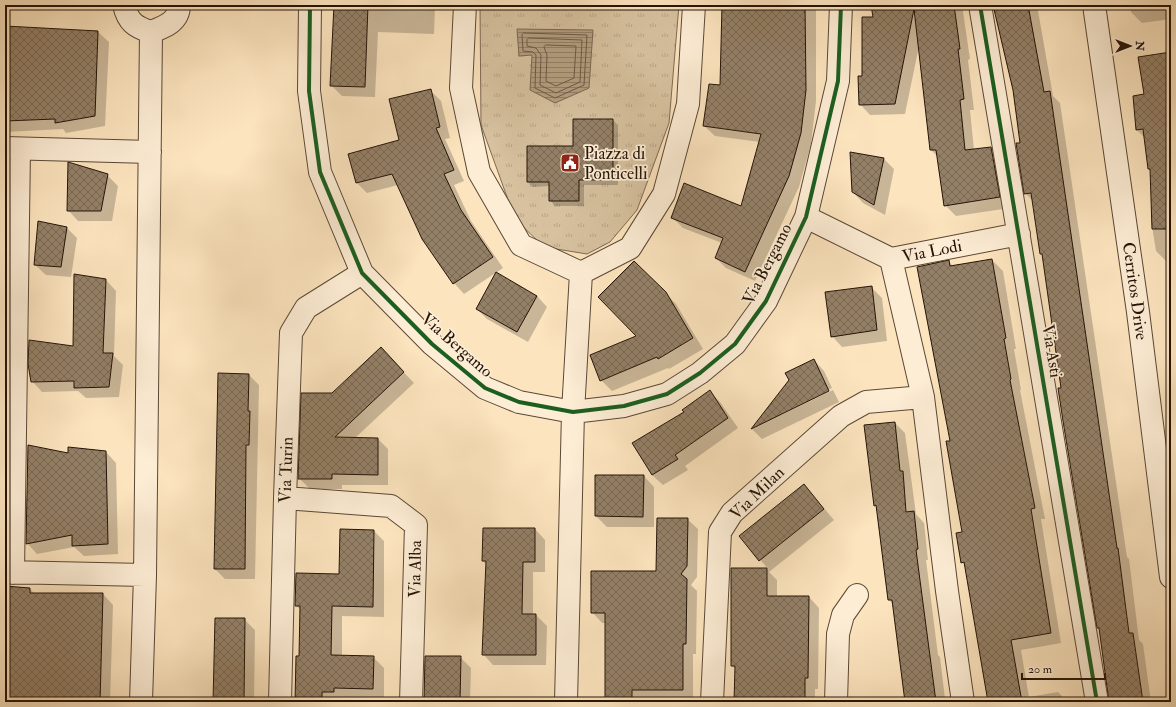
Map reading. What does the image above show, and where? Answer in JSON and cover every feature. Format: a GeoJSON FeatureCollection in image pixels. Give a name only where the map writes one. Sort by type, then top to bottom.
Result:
{"type":"FeatureCollection","features":[{"type":"Feature","properties":{"kind":"street"},"geometry":{"type":"LineString","coordinates":[[124,5],[127,17],[139,28],[150,32],[170,25],[179,12],[179,5]]}},
{"type":"Feature","properties":{"kind":"street","name":"Via Bergamo"},"geometry":{"type":"LineString","coordinates":[[310,5],[309,91],[320,172],[362,273],[432,344],[485,388],[519,402],[574,412],[624,406],[667,394],[700,373],[735,344],[766,301],[806,217],[838,81],[841,5]]}},
{"type":"Feature","properties":{"kind":"street"},"geometry":{"type":"LineString","coordinates":[[465,5],[461,88],[479,172],[521,245],[581,273]]}},
{"type":"Feature","properties":{"kind":"street"},"geometry":{"type":"LineString","coordinates":[[581,273],[630,248],[664,194],[688,104],[694,5]]}},
{"type":"Feature","properties":{"kind":"street","name":"Via Asti"},"geometry":{"type":"LineString","coordinates":[[980,5],[1097,702]]}},
{"type":"Feature","properties":{"kind":"street","name":"Cerritos Drive"},"geometry":{"type":"LineString","coordinates":[[1094,5],[1138,312],[1171,577]]}},
{"type":"Feature","properties":{"kind":"street"},"geometry":{"type":"LineString","coordinates":[[141,702],[145,575],[150,32]]}},
{"type":"Feature","properties":{"kind":"street"},"geometry":{"type":"LineString","coordinates":[[145,575],[9,572],[12,148],[150,152]]}},
{"type":"Feature","properties":{"kind":"street","name":"Via Lodi"},"geometry":{"type":"LineString","coordinates":[[806,217],[891,259],[1019,234]]}},
{"type":"Feature","properties":{"kind":"street"},"geometry":{"type":"LineString","coordinates":[[891,259],[923,397],[947,591],[963,702]]}},
{"type":"Feature","properties":{"kind":"street","name":"Via Turin"},"geometry":{"type":"LineString","coordinates":[[280,702],[291,333],[306,308],[362,273]]}},
{"type":"Feature","properties":{"kind":"street"},"geometry":{"type":"LineString","coordinates":[[566,702],[574,412],[581,273]]}},
{"type":"Feature","properties":{"kind":"street","name":"Via Milan"},"geometry":{"type":"LineString","coordinates":[[712,702],[720,532],[732,513],[841,416],[866,402],[923,397]]}},
{"type":"Feature","properties":{"kind":"street","name":"Via Alba"},"geometry":{"type":"LineString","coordinates":[[285,498],[391,506],[416,525],[411,702]]}},
{"type":"Feature","properties":{"kind":"street"},"geometry":{"type":"LineString","coordinates":[[836,702],[838,634],[843,615],[857,595]]}},
{"type":"Feature","properties":{"kind":"green space"},"geometry":{"type":"Polygon","coordinates":[[[480,5],[679,5],[669,123],[637,210],[610,242],[587,254],[544,247],[515,219],[481,125],[480,5]]]}},
{"type":"Feature","properties":{"kind":"water"},"geometry":{"type":"Polygon","coordinates":[[[517,29],[593,30],[589,88],[555,103],[530,90],[532,55],[519,56],[517,29]]]}},
{"type":"Feature","properties":{"kind":"building"},"geometry":{"type":"Polygon","coordinates":[[[334,5],[368,5],[365,87],[330,86],[334,5]]]}},
{"type":"Feature","properties":{"kind":"building"},"geometry":{"type":"Polygon","coordinates":[[[722,5],[805,5],[806,90],[801,133],[789,176],[745,272],[715,258],[723,238],[671,218],[684,183],[741,206],[761,134],[703,126],[709,84],[720,85],[722,5]]]}},
{"type":"Feature","properties":{"kind":"building"},"geometry":{"type":"Polygon","coordinates":[[[871,5],[954,5],[960,49],[958,49],[964,99],[960,100],[965,150],[991,147],[1000,197],[944,206],[936,150],[930,150],[914,9],[895,104],[859,105],[858,76],[862,76],[862,17],[873,17],[871,5]]]}},
{"type":"Feature","properties":{"kind":"building"},"geometry":{"type":"Polygon","coordinates":[[[993,5],[1028,5],[1044,92],[1050,91],[1118,548],[1129,633],[1133,633],[1143,702],[1109,702],[1099,628],[1097,628],[1058,388],[1061,388],[1042,254],[1040,254],[1031,193],[1024,194],[1016,143],[1020,143],[1013,90],[993,5]]]}},
{"type":"Feature","properties":{"kind":"building"},"geometry":{"type":"Polygon","coordinates":[[[5,26],[98,31],[95,116],[55,123],[55,119],[5,121],[5,26]]]}},
{"type":"Feature","properties":{"kind":"building"},"geometry":{"type":"Polygon","coordinates":[[[1171,52],[1171,229],[1152,229],[1150,169],[1148,169],[1143,129],[1136,130],[1133,96],[1144,94],[1138,57],[1171,52]]]}},
{"type":"Feature","properties":{"kind":"building"},"geometry":{"type":"Polygon","coordinates":[[[431,89],[440,127],[436,128],[454,170],[444,174],[461,210],[493,257],[453,284],[422,239],[392,174],[356,183],[348,154],[399,140],[389,99],[431,89]]]}},
{"type":"Feature","properties":{"kind":"building","name":"Piazza di Ponticelli"},"geometry":{"type":"Polygon","coordinates":[[[573,119],[613,119],[613,180],[579,180],[579,201],[549,201],[549,182],[527,182],[527,146],[573,146],[573,119]]]}},
{"type":"Feature","properties":{"kind":"building"},"geometry":{"type":"Polygon","coordinates":[[[850,152],[884,158],[874,205],[852,192],[850,152]]]}},
{"type":"Feature","properties":{"kind":"building"},"geometry":{"type":"Polygon","coordinates":[[[68,162],[108,174],[101,211],[67,211],[68,162]]]}},
{"type":"Feature","properties":{"kind":"building"},"geometry":{"type":"Polygon","coordinates":[[[38,221],[67,227],[61,267],[34,265],[38,221]]]}},
{"type":"Feature","properties":{"kind":"building"},"geometry":{"type":"Polygon","coordinates":[[[992,259],[1006,338],[1004,339],[1010,380],[1035,508],[1031,509],[1051,633],[1011,640],[1022,702],[988,702],[964,562],[961,563],[956,533],[962,532],[946,441],[950,441],[917,267],[949,260],[950,266],[992,259]]]}},
{"type":"Feature","properties":{"kind":"building"},"geometry":{"type":"Polygon","coordinates":[[[634,261],[666,292],[693,338],[658,359],[657,357],[600,381],[590,355],[636,336],[598,297],[634,261]]]}},
{"type":"Feature","properties":{"kind":"building"},"geometry":{"type":"Polygon","coordinates":[[[496,272],[537,296],[517,332],[476,309],[496,272]]]}},
{"type":"Feature","properties":{"kind":"building"},"geometry":{"type":"Polygon","coordinates":[[[74,274],[106,279],[103,353],[113,353],[109,387],[74,388],[74,381],[31,382],[28,364],[29,340],[73,346],[74,274]]]}},
{"type":"Feature","properties":{"kind":"building"},"geometry":{"type":"Polygon","coordinates":[[[872,286],[877,330],[831,337],[825,292],[872,286]]]}},
{"type":"Feature","properties":{"kind":"building"},"geometry":{"type":"Polygon","coordinates":[[[381,347],[404,372],[335,437],[378,438],[378,475],[332,474],[332,479],[298,479],[301,393],[332,393],[381,347]]]}},
{"type":"Feature","properties":{"kind":"building"},"geometry":{"type":"Polygon","coordinates":[[[814,359],[829,391],[751,429],[789,380],[785,373],[814,359]]]}},
{"type":"Feature","properties":{"kind":"building"},"geometry":{"type":"Polygon","coordinates":[[[218,373],[249,374],[248,411],[250,411],[249,445],[246,445],[245,569],[214,569],[218,373]]]}},
{"type":"Feature","properties":{"kind":"building"},"geometry":{"type":"Polygon","coordinates":[[[710,390],[728,418],[675,455],[678,459],[652,475],[632,443],[684,412],[682,410],[710,390]]]}},
{"type":"Feature","properties":{"kind":"building"},"geometry":{"type":"Polygon","coordinates":[[[895,422],[900,471],[903,471],[906,512],[914,511],[918,549],[916,550],[936,702],[905,702],[892,600],[888,600],[876,505],[874,506],[864,425],[895,422]]]}},
{"type":"Feature","properties":{"kind":"building"},"geometry":{"type":"Polygon","coordinates":[[[28,445],[68,453],[68,447],[106,451],[108,544],[72,546],[72,535],[26,544],[28,445]]]}},
{"type":"Feature","properties":{"kind":"building"},"geometry":{"type":"Polygon","coordinates":[[[595,475],[644,475],[643,517],[595,516],[595,475]]]}},
{"type":"Feature","properties":{"kind":"building"},"geometry":{"type":"Polygon","coordinates":[[[804,484],[824,509],[759,561],[739,536],[804,484]]]}},
{"type":"Feature","properties":{"kind":"building"},"geometry":{"type":"Polygon","coordinates":[[[657,518],[688,518],[687,566],[681,574],[687,579],[686,644],[683,644],[683,690],[632,690],[632,702],[605,702],[605,613],[591,613],[591,571],[656,571],[657,518]]]}},
{"type":"Feature","properties":{"kind":"building"},"geometry":{"type":"Polygon","coordinates":[[[483,528],[535,528],[535,562],[523,562],[522,614],[536,614],[536,655],[482,655],[486,561],[482,561],[483,528]]]}},
{"type":"Feature","properties":{"kind":"building"},"geometry":{"type":"Polygon","coordinates":[[[340,529],[374,530],[373,607],[332,606],[331,655],[374,656],[373,689],[334,688],[334,692],[322,692],[322,702],[295,702],[296,656],[299,656],[300,606],[295,606],[296,573],[339,574],[340,529]]]}},
{"type":"Feature","properties":{"kind":"building"},"geometry":{"type":"Polygon","coordinates":[[[731,568],[767,568],[767,596],[809,596],[808,678],[805,678],[805,702],[734,702],[735,666],[731,666],[731,568]]]}},
{"type":"Feature","properties":{"kind":"building"},"geometry":{"type":"Polygon","coordinates":[[[5,586],[30,588],[30,593],[103,593],[100,702],[54,700],[5,702],[5,586]]]}},
{"type":"Feature","properties":{"kind":"building"},"geometry":{"type":"Polygon","coordinates":[[[215,618],[245,618],[244,702],[213,702],[215,618]]]}},
{"type":"Feature","properties":{"kind":"building"},"geometry":{"type":"Polygon","coordinates":[[[425,656],[461,656],[460,702],[424,702],[425,656]]]}},
{"type":"Feature","properties":{"kind":"cycle path"},"geometry":{"type":"LineString","coordinates":[[310,5],[309,91],[320,172],[362,273],[432,344],[485,388],[519,402],[573,412],[624,406],[667,394],[700,373],[735,344],[766,301],[806,217],[838,81],[841,5]]}},
{"type":"Feature","properties":{"kind":"cycle path"},"geometry":{"type":"LineString","coordinates":[[980,5],[1097,702]]}},
{"type":"Feature","properties":{"kind":"place","name":"Piazza di Ponticelli"},"geometry":{"type":"Point","coordinates":[570,163]}}]}
